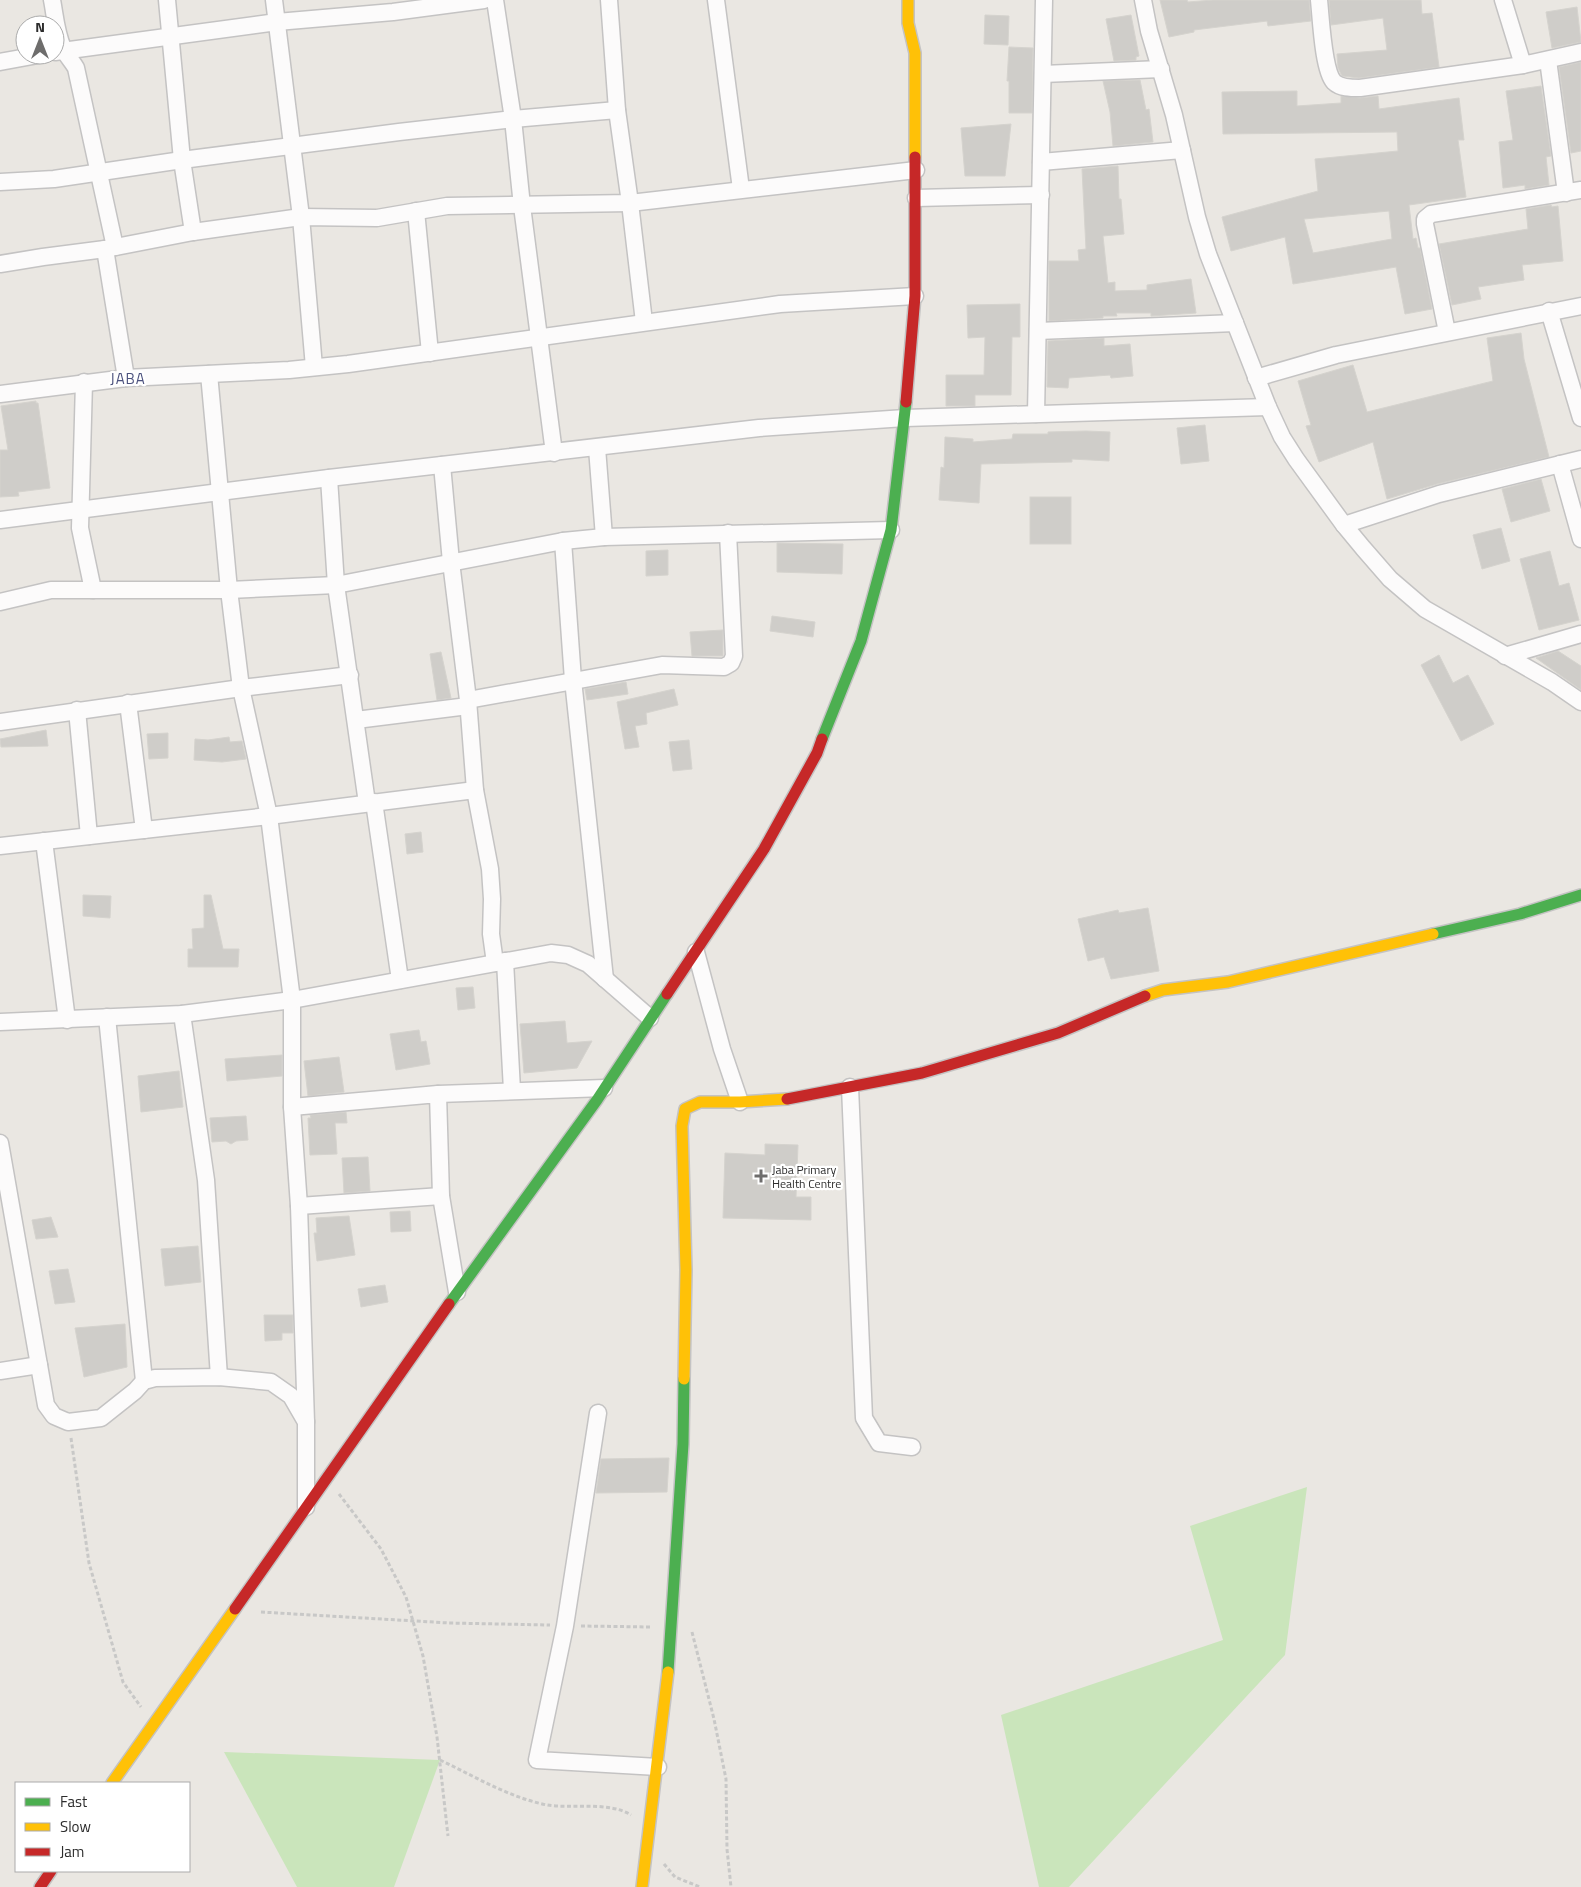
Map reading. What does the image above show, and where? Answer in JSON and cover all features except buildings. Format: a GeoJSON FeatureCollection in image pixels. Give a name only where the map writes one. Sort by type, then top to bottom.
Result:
{"type":"FeatureCollection","features":[{"type":"Feature","properties":{"kind":"main road"},"geometry":{"type":"LineString","coordinates":[[908,0],[908,23],[915,53]]}},
{"type":"Feature","properties":{"kind":"main road"},"geometry":{"type":"LineString","coordinates":[[113,1782],[457,1292],[604,1088],[764,848],[817,753],[861,641],[891,530],[905,418],[915,296],[915,53],[920,29]]}},
{"type":"Feature","properties":{"kind":"main road"},"geometry":{"type":"LineString","coordinates":[[642,1887],[668,1679],[684,1425],[686,1270],[682,1126],[685,1109],[700,1102],[740,1102],[796,1098],[922,1073],[1058,1033],[1132,1000],[1163,990],[1228,982],[1520,914],[1581,895]]}},
{"type":"Feature","properties":{"kind":"main road"},"geometry":{"type":"LineString","coordinates":[[40,1887],[50,1872]]}},
{"type":"Feature","properties":{"kind":"street"},"geometry":{"type":"LineString","coordinates":[[52,0],[55,15]]}},
{"type":"Feature","properties":{"kind":"street"},"geometry":{"type":"LineString","coordinates":[[167,0],[182,160],[193,232]]}},
{"type":"Feature","properties":{"kind":"street"},"geometry":{"type":"LineString","coordinates":[[274,0],[301,218],[314,367]]}},
{"type":"Feature","properties":{"kind":"street"},"geometry":{"type":"LineString","coordinates":[[65,50],[276,22],[393,12],[484,0]]}},
{"type":"Feature","properties":{"kind":"street"},"geometry":{"type":"LineString","coordinates":[[494,0],[513,119],[522,206],[554,453]]}},
{"type":"Feature","properties":{"kind":"street"},"geometry":{"type":"LineString","coordinates":[[609,0],[617,110],[644,322]]}},
{"type":"Feature","properties":{"kind":"street"},"geometry":{"type":"LineString","coordinates":[[716,0],[741,189]]}},
{"type":"Feature","properties":{"kind":"street"},"geometry":{"type":"LineString","coordinates":[[1036,414],[1044,0]]}},
{"type":"Feature","properties":{"kind":"street"},"geometry":{"type":"LineString","coordinates":[[1143,0],[1208,254],[1256,378],[1282,437],[1344,525],[1390,579],[1425,609],[1552,682],[1581,702]]}},
{"type":"Feature","properties":{"kind":"street"},"geometry":{"type":"LineString","coordinates":[[1319,0],[1327,69],[1334,82],[1346,88],[1360,88],[1523,65],[1581,52]]}},
{"type":"Feature","properties":{"kind":"street"},"geometry":{"type":"LineString","coordinates":[[1503,0],[1523,65]]}},
{"type":"Feature","properties":{"kind":"street"},"geometry":{"type":"LineString","coordinates":[[65,55],[72,60],[76,68],[98,174],[110,248],[126,378]]}},
{"type":"Feature","properties":{"kind":"street"},"geometry":{"type":"LineString","coordinates":[[0,62],[15,59]]}},
{"type":"Feature","properties":{"kind":"street"},"geometry":{"type":"LineString","coordinates":[[1447,332],[1425,219],[1431,214],[1574,192],[1548,60]]}},
{"type":"Feature","properties":{"kind":"street"},"geometry":{"type":"LineString","coordinates":[[1043,74],[1160,69]]}},
{"type":"Feature","properties":{"kind":"street"},"geometry":{"type":"LineString","coordinates":[[0,182],[98,174],[182,160],[513,119],[617,110]]}},
{"type":"Feature","properties":{"kind":"street"},"geometry":{"type":"LineString","coordinates":[[1041,162],[1182,150]]}},
{"type":"Feature","properties":{"kind":"street"},"geometry":{"type":"LineString","coordinates":[[0,264],[110,248],[193,232],[301,218],[377,218],[447,206],[522,206],[630,202],[916,170]]}},
{"type":"Feature","properties":{"kind":"street"},"geometry":{"type":"LineString","coordinates":[[916,198],[1041,196]]}},
{"type":"Feature","properties":{"kind":"street"},"geometry":{"type":"LineString","coordinates":[[416,211],[430,353]]}},
{"type":"Feature","properties":{"kind":"street"},"geometry":{"type":"LineString","coordinates":[[0,394],[126,378],[314,367],[470,348],[539,336],[780,304],[915,296]]}},
{"type":"Feature","properties":{"kind":"street"},"geometry":{"type":"LineString","coordinates":[[1256,378],[1336,355],[1581,306]]}},
{"type":"Feature","properties":{"kind":"street"},"geometry":{"type":"LineString","coordinates":[[1549,311],[1581,418]]}},
{"type":"Feature","properties":{"kind":"street"},"geometry":{"type":"LineString","coordinates":[[1038,331],[1235,323]]}},
{"type":"Feature","properties":{"kind":"street"},"geometry":{"type":"LineString","coordinates":[[210,374],[229,590],[241,688],[269,816],[292,1000],[292,1107],[299,1206],[306,1422],[306,1507]]}},
{"type":"Feature","properties":{"kind":"street"},"geometry":{"type":"LineString","coordinates":[[84,382],[80,528],[93,590]]}},
{"type":"Feature","properties":{"kind":"street"},"geometry":{"type":"LineString","coordinates":[[0,520],[329,478],[759,428],[905,418],[1268,407]]}},
{"type":"Feature","properties":{"kind":"street"},"geometry":{"type":"LineString","coordinates":[[597,448],[604,536]]}},
{"type":"Feature","properties":{"kind":"street"},"geometry":{"type":"LineString","coordinates":[[1344,525],[1439,494],[1581,459]]}},
{"type":"Feature","properties":{"kind":"street"},"geometry":{"type":"LineString","coordinates":[[1560,464],[1581,538]]}},
{"type":"Feature","properties":{"kind":"street"},"geometry":{"type":"LineString","coordinates":[[442,465],[451,562],[468,703],[475,790],[490,869],[492,899],[491,934],[500,962],[512,1090]]}},
{"type":"Feature","properties":{"kind":"street"},"geometry":{"type":"LineString","coordinates":[[329,478],[336,585],[356,720],[400,980]]}},
{"type":"Feature","properties":{"kind":"street"},"geometry":{"type":"LineString","coordinates":[[0,602],[51,590],[229,590],[336,585],[563,541],[604,536],[891,530]]}},
{"type":"Feature","properties":{"kind":"street"},"geometry":{"type":"LineString","coordinates":[[356,720],[468,703],[573,680],[662,666],[724,667],[731,663],[734,656],[728,534]]}},
{"type":"Feature","properties":{"kind":"street"},"geometry":{"type":"LineString","coordinates":[[563,541],[573,680],[605,979]]}},
{"type":"Feature","properties":{"kind":"street"},"geometry":{"type":"LineString","coordinates":[[1505,656],[1581,634]]}},
{"type":"Feature","properties":{"kind":"street"},"geometry":{"type":"LineString","coordinates":[[0,722],[128,703],[350,675]]}},
{"type":"Feature","properties":{"kind":"street"},"geometry":{"type":"LineString","coordinates":[[128,703],[144,830]]}},
{"type":"Feature","properties":{"kind":"street"},"geometry":{"type":"LineString","coordinates":[[77,710],[88,836]]}},
{"type":"Feature","properties":{"kind":"street"},"geometry":{"type":"LineString","coordinates":[[0,846],[269,816],[475,790]]}},
{"type":"Feature","properties":{"kind":"street"},"geometry":{"type":"LineString","coordinates":[[44,841],[67,1020]]}},
{"type":"Feature","properties":{"kind":"street"},"geometry":{"type":"LineString","coordinates":[[696,952],[722,1049],[740,1102]]}},
{"type":"Feature","properties":{"kind":"street"},"geometry":{"type":"LineString","coordinates":[[0,1022],[182,1014],[292,1000],[550,953],[568,954],[588,964],[650,1018]]}},
{"type":"Feature","properties":{"kind":"street"},"geometry":{"type":"LineString","coordinates":[[182,1014],[206,1180],[219,1377]]}},
{"type":"Feature","properties":{"kind":"street"},"geometry":{"type":"LineString","coordinates":[[107,1017],[144,1381]]}},
{"type":"Feature","properties":{"kind":"street"},"geometry":{"type":"LineString","coordinates":[[850,1087],[864,1418],[879,1443],[912,1447]]}},
{"type":"Feature","properties":{"kind":"street"},"geometry":{"type":"LineString","coordinates":[[292,1107],[438,1094],[604,1088]]}},
{"type":"Feature","properties":{"kind":"street"},"geometry":{"type":"LineString","coordinates":[[438,1094],[441,1196],[457,1292]]}},
{"type":"Feature","properties":{"kind":"street"},"geometry":{"type":"LineString","coordinates":[[0,1143],[46,1405],[54,1416],[68,1422],[101,1418],[136,1391],[144,1381],[155,1378],[219,1377],[270,1382],[291,1396],[306,1422]]}},
{"type":"Feature","properties":{"kind":"street"},"geometry":{"type":"LineString","coordinates":[[299,1206],[441,1196]]}},
{"type":"Feature","properties":{"kind":"street"},"geometry":{"type":"LineString","coordinates":[[0,1371],[39,1365]]}},
{"type":"Feature","properties":{"kind":"street"},"geometry":{"type":"LineString","coordinates":[[598,1413],[565,1626],[537,1760],[658,1766]]}},
{"type":"Feature","properties":{"kind":"path"},"geometry":{"type":"LineString","coordinates":[[68,1422],[88,1563],[122,1682],[153,1725]]}},
{"type":"Feature","properties":{"kind":"path"},"geometry":{"type":"LineString","coordinates":[[326,1479],[381,1549],[406,1597],[423,1656],[440,1760],[448,1836]]}},
{"type":"Feature","properties":{"kind":"path"},"geometry":{"type":"LineString","coordinates":[[673,1606],[690,1626],[714,1720],[726,1779],[727,1849],[732,1887]]}},
{"type":"Feature","properties":{"kind":"path"},"geometry":{"type":"LineString","coordinates":[[261,1612],[413,1621],[672,1628]]}},
{"type":"Feature","properties":{"kind":"path"},"geometry":{"type":"LineString","coordinates":[[440,1760],[503,1792],[548,1805],[598,1807],[624,1811],[650,1828]]}},
{"type":"Feature","properties":{"kind":"path"},"geometry":{"type":"LineString","coordinates":[[648,1841],[675,1877],[700,1887]]}},
{"type":"Feature","properties":{"kind":"green space"},"geometry":{"type":"Polygon","coordinates":[[[1307,1487],[1285,1655],[1069,1887],[1039,1887],[1001,1715],[1223,1640],[1190,1526],[1307,1487]]]}},
{"type":"Feature","properties":{"kind":"green space"},"geometry":{"type":"Polygon","coordinates":[[[224,1752],[440,1760],[394,1887],[297,1887],[224,1752]]]}},
{"type":"Feature","properties":{"kind":"traffic: fast"},"geometry":{"type":"LineString","coordinates":[[822,739],[861,641],[891,530],[906,402]]}},
{"type":"Feature","properties":{"kind":"traffic: fast"},"geometry":{"type":"LineString","coordinates":[[1433,934],[1520,914],[1581,895]]}},
{"type":"Feature","properties":{"kind":"traffic: fast"},"geometry":{"type":"LineString","coordinates":[[449,1304],[597,1100],[667,994]]}},
{"type":"Feature","properties":{"kind":"traffic: fast"},"geometry":{"type":"LineString","coordinates":[[668,1672],[683,1444],[684,1379]]}},
{"type":"Feature","properties":{"kind":"traffic: slow"},"geometry":{"type":"LineString","coordinates":[[908,0],[908,23],[915,53],[915,157]]}},
{"type":"Feature","properties":{"kind":"traffic: slow"},"geometry":{"type":"LineString","coordinates":[[1145,996],[1163,990],[1228,982],[1433,934]]}},
{"type":"Feature","properties":{"kind":"traffic: slow"},"geometry":{"type":"LineString","coordinates":[[684,1379],[686,1270],[682,1126],[685,1109],[700,1102],[787,1099]]}},
{"type":"Feature","properties":{"kind":"traffic: slow"},"geometry":{"type":"LineString","coordinates":[[113,1782],[235,1609]]}},
{"type":"Feature","properties":{"kind":"traffic: slow"},"geometry":{"type":"LineString","coordinates":[[642,1887],[668,1672]]}},
{"type":"Feature","properties":{"kind":"traffic: jam"},"geometry":{"type":"LineString","coordinates":[[906,402],[915,296],[915,157]]}},
{"type":"Feature","properties":{"kind":"traffic: jam"},"geometry":{"type":"LineString","coordinates":[[667,994],[764,849],[817,753],[822,739]]}},
{"type":"Feature","properties":{"kind":"traffic: jam"},"geometry":{"type":"LineString","coordinates":[[787,1099],[922,1073],[1058,1033],[1145,996]]}},
{"type":"Feature","properties":{"kind":"traffic: jam"},"geometry":{"type":"LineString","coordinates":[[235,1609],[449,1304]]}},
{"type":"Feature","properties":{"kind":"traffic: jam"},"geometry":{"type":"LineString","coordinates":[[40,1887],[50,1872]]}},
{"type":"Feature","properties":{"kind":"place","name":"Jaba Primary Health Centre"},"geometry":{"type":"Point","coordinates":[761,1176]}},
{"type":"Feature","properties":{"kind":"district","name":"JABA"},"geometry":{"type":"Point","coordinates":[128,378]}}]}
